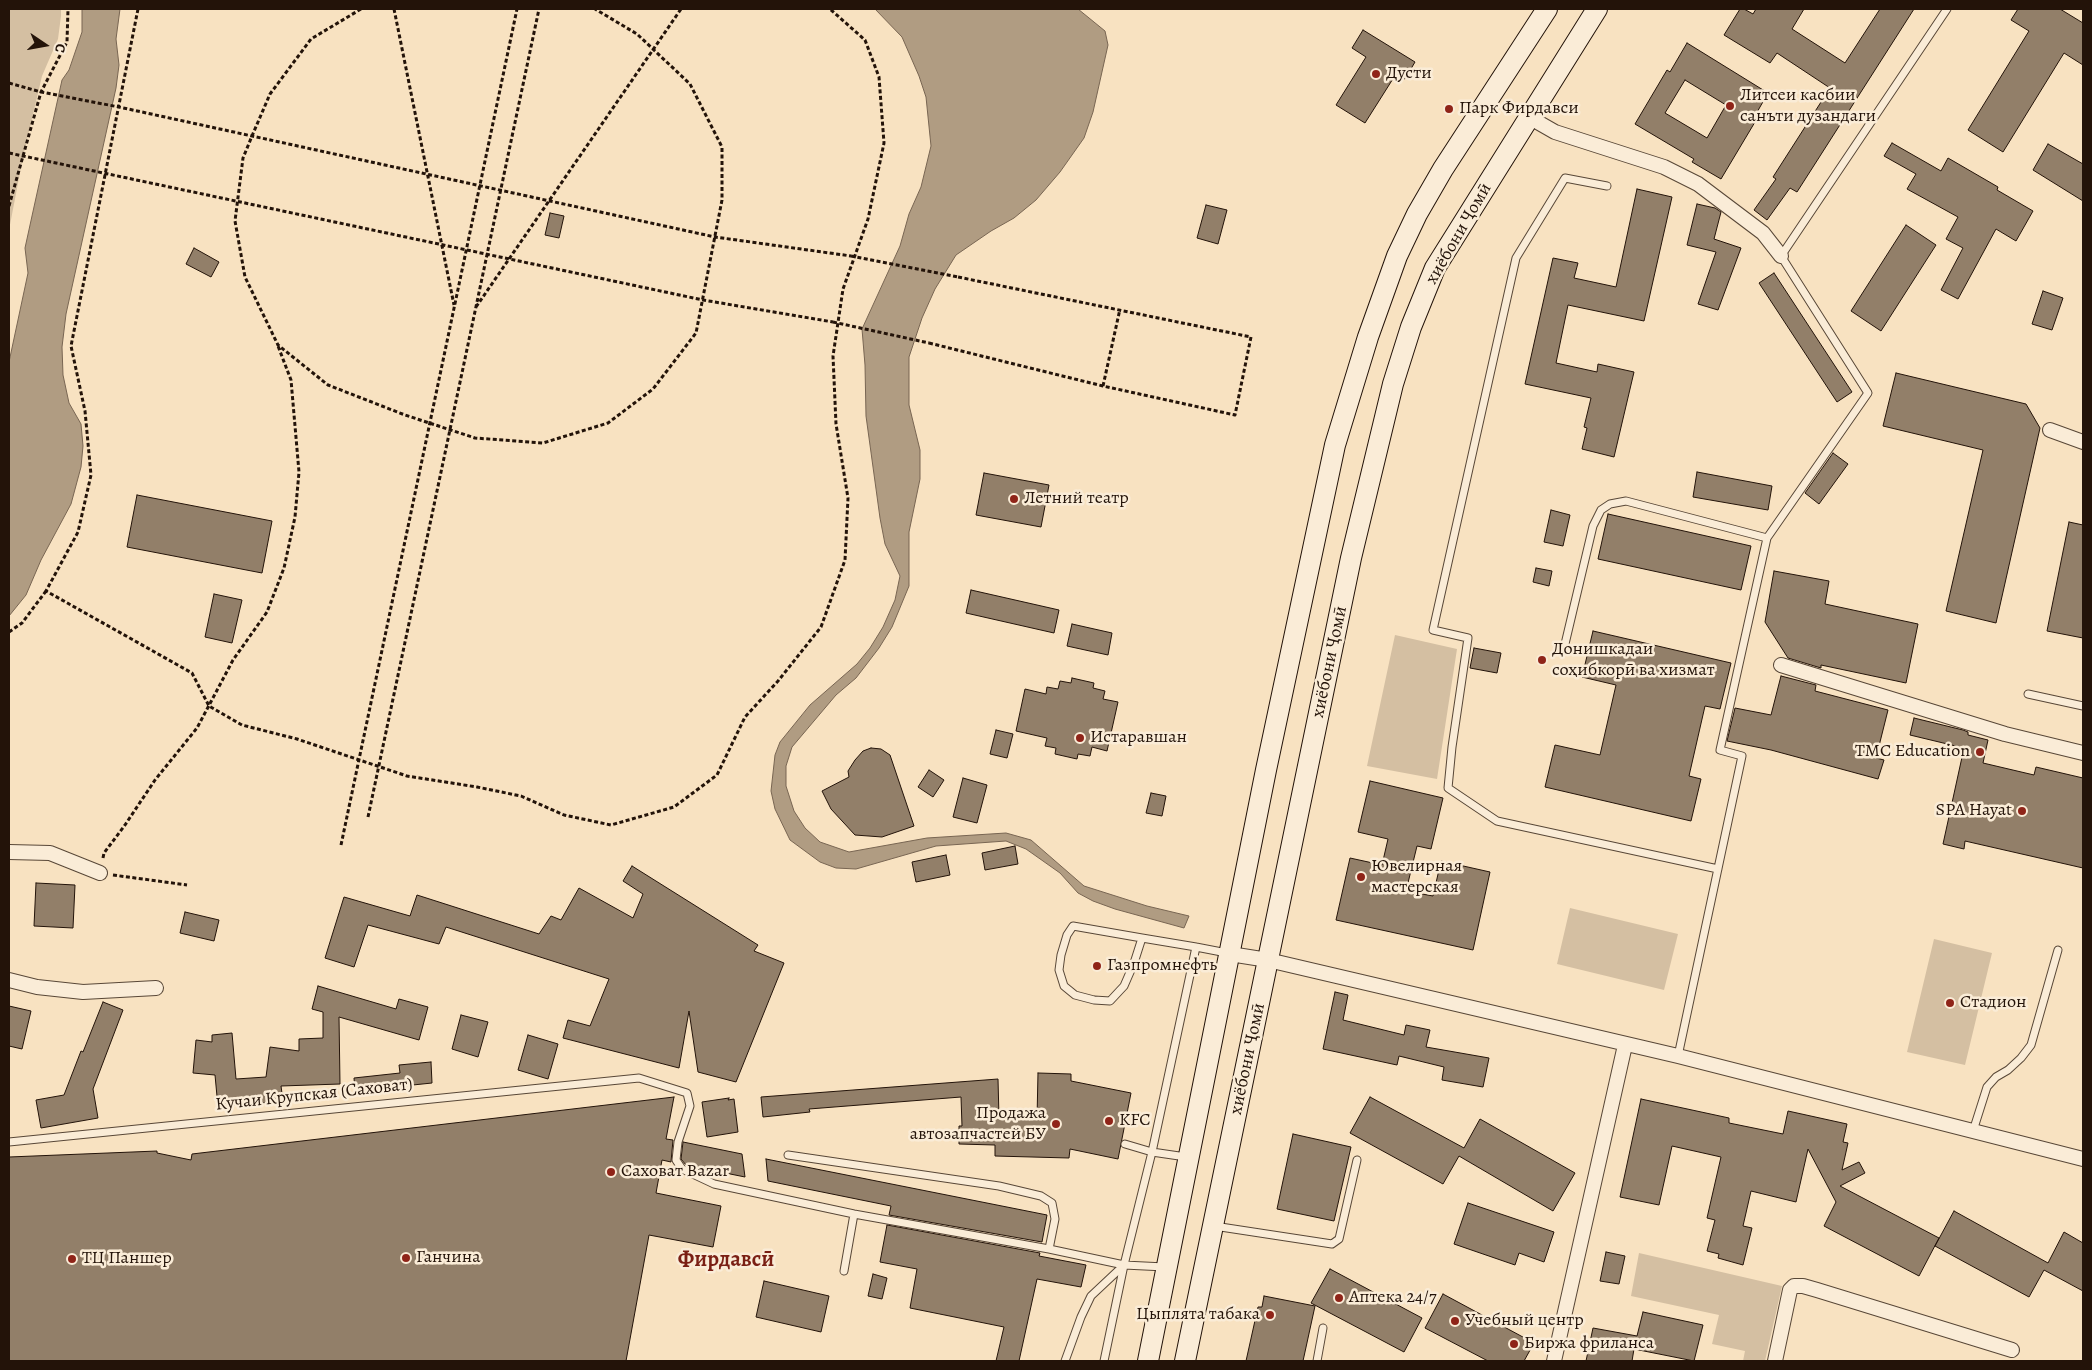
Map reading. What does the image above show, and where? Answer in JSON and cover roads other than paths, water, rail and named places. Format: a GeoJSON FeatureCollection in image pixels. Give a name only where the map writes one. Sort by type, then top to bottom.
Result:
{"type":"FeatureCollection","features":[{"type":"Feature","properties":{"kind":"main road"},"geometry":{"type":"LineString","coordinates":[[1148,1361],[1266,770],[1335,445],[1368,337],[1397,256],[1417,214],[1443,169],[1547,9]]}},
{"type":"Feature","properties":{"kind":"main road","name":"хиёбони Ҷомӣ"},"geometry":{"type":"LineString","coordinates":[[1185,1361],[1355,538],[1382,422],[1412,327],[1435,268],[1596,9]]}},
{"type":"Feature","properties":{"kind":"street"},"geometry":{"type":"LineString","coordinates":[[1534,120],[1555,132],[1664,167],[1684,176],[1698,184],[1763,233],[1781,256]]}},
{"type":"Feature","properties":{"kind":"street"},"geometry":{"type":"LineString","coordinates":[[2050,430],[2083,442]]}},
{"type":"Feature","properties":{"kind":"street"},"geometry":{"type":"LineString","coordinates":[[1781,665],[2005,734],[2083,753]]}},
{"type":"Feature","properties":{"kind":"street"},"geometry":{"type":"LineString","coordinates":[[9,852],[50,853],[100,873]]}},
{"type":"Feature","properties":{"kind":"street"},"geometry":{"type":"LineString","coordinates":[[1230,954],[1268,960],[1678,1056],[2083,1159]]}},
{"type":"Feature","properties":{"kind":"street"},"geometry":{"type":"LineString","coordinates":[[9,980],[37,987],[82,992],[156,988]]}},
{"type":"Feature","properties":{"kind":"street"},"geometry":{"type":"LineString","coordinates":[[1554,1361],[1625,1045]]}},
{"type":"Feature","properties":{"kind":"street"},"geometry":{"type":"LineString","coordinates":[[1775,1361],[1790,1290],[1794,1286],[1818,1290],[2012,1350]]}},
{"type":"Feature","properties":{"kind":"lane"},"geometry":{"type":"LineString","coordinates":[[1678,1056],[1742,756],[1720,750],[1767,538],[1868,393],[1781,256],[1947,9]]}},
{"type":"Feature","properties":{"kind":"lane"},"geometry":{"type":"LineString","coordinates":[[1606,186],[1565,178],[1516,258],[1433,630],[1468,638],[1448,788],[1498,821],[1718,869]]}},
{"type":"Feature","properties":{"kind":"lane"},"geometry":{"type":"LineString","coordinates":[[1565,644],[1593,526],[1601,510],[1610,504],[1626,502],[1767,538]]}},
{"type":"Feature","properties":{"kind":"lane"},"geometry":{"type":"LineString","coordinates":[[2028,694],[2083,706]]}},
{"type":"Feature","properties":{"kind":"lane"},"geometry":{"type":"LineString","coordinates":[[1142,938],[1124,986],[1110,1001],[1075,996],[1064,986],[1059,970],[1061,956],[1067,935],[1073,926],[1196,947],[1230,954]]}},
{"type":"Feature","properties":{"kind":"lane"},"geometry":{"type":"LineString","coordinates":[[1104,1361],[1124,1264],[1152,1152],[1196,947]]}},
{"type":"Feature","properties":{"kind":"lane"},"geometry":{"type":"LineString","coordinates":[[1973,1131],[1987,1087],[1996,1077],[2008,1070],[2021,1058],[2031,1045],[2058,950]]}},
{"type":"Feature","properties":{"kind":"lane","name":"Кучаи Крупская (Саховат)"},"geometry":{"type":"LineString","coordinates":[[9,1142],[639,1078],[687,1093],[690,1106],[678,1142],[676,1160],[682,1169],[714,1184],[854,1214]]}},
{"type":"Feature","properties":{"kind":"lane"},"geometry":{"type":"LineString","coordinates":[[1126,1144],[1152,1152],[1190,1158]]}},
{"type":"Feature","properties":{"kind":"lane"},"geometry":{"type":"LineString","coordinates":[[788,1155],[999,1186],[1041,1196],[1052,1203],[1056,1219],[1049,1249]]}},
{"type":"Feature","properties":{"kind":"lane"},"geometry":{"type":"LineString","coordinates":[[1213,1226],[1332,1244],[1339,1239],[1357,1160]]}},
{"type":"Feature","properties":{"kind":"lane"},"geometry":{"type":"LineString","coordinates":[[844,1271],[854,1214],[1124,1264],[1168,1268]]}},
{"type":"Feature","properties":{"kind":"lane"},"geometry":{"type":"LineString","coordinates":[[1066,1361],[1081,1317],[1091,1296],[1124,1264]]}},
{"type":"Feature","properties":{"kind":"lane"},"geometry":{"type":"LineString","coordinates":[[1317,1361],[1323,1328]]}},
{"type":"Feature","properties":{"kind":"place","name":"Дусти"},"geometry":{"type":"Point","coordinates":[1376,74]}},
{"type":"Feature","properties":{"kind":"place","name":"Литсеи касбии санъти дузандаги"},"geometry":{"type":"Point","coordinates":[1730,106]}},
{"type":"Feature","properties":{"kind":"place","name":"Парк Фирдавси"},"geometry":{"type":"Point","coordinates":[1449,109]}},
{"type":"Feature","properties":{"kind":"place","name":"Летний театр"},"geometry":{"type":"Point","coordinates":[1014,499]}},
{"type":"Feature","properties":{"kind":"place","name":"Донишкадаи соҳибкорӣ ва хизмат"},"geometry":{"type":"Point","coordinates":[1542,660]}},
{"type":"Feature","properties":{"kind":"place","name":"Истаравшан"},"geometry":{"type":"Point","coordinates":[1080,738]}},
{"type":"Feature","properties":{"kind":"place","name":"TMC Education"},"geometry":{"type":"Point","coordinates":[1980,752]}},
{"type":"Feature","properties":{"kind":"place","name":"SPA Hayat"},"geometry":{"type":"Point","coordinates":[2022,811]}},
{"type":"Feature","properties":{"kind":"place","name":"Ювелирная мастерская"},"geometry":{"type":"Point","coordinates":[1361,877]}},
{"type":"Feature","properties":{"kind":"place","name":"Газпромнефть"},"geometry":{"type":"Point","coordinates":[1097,966]}},
{"type":"Feature","properties":{"kind":"place","name":"Стадион"},"geometry":{"type":"Point","coordinates":[1950,1003]}},
{"type":"Feature","properties":{"kind":"place","name":"KFC"},"geometry":{"type":"Point","coordinates":[1109,1121]}},
{"type":"Feature","properties":{"kind":"place","name":"Продажа автозапчастей БУ"},"geometry":{"type":"Point","coordinates":[1056,1124]}},
{"type":"Feature","properties":{"kind":"place","name":"Саховат Bazar"},"geometry":{"type":"Point","coordinates":[611,1172]}},
{"type":"Feature","properties":{"kind":"place","name":"Ганчина"},"geometry":{"type":"Point","coordinates":[406,1258]}},
{"type":"Feature","properties":{"kind":"place","name":"ТЦ Паншер"},"geometry":{"type":"Point","coordinates":[72,1259]}},
{"type":"Feature","properties":{"kind":"place","name":"Аптека 24/7"},"geometry":{"type":"Point","coordinates":[1339,1298]}},
{"type":"Feature","properties":{"kind":"place","name":"Цыплята табака"},"geometry":{"type":"Point","coordinates":[1270,1315]}},
{"type":"Feature","properties":{"kind":"place","name":"Учебный центр"},"geometry":{"type":"Point","coordinates":[1455,1321]}},
{"type":"Feature","properties":{"kind":"place","name":"Биржа фриланса"},"geometry":{"type":"Point","coordinates":[1514,1344]}},
{"type":"Feature","properties":{"kind":"district","name":"Фирдавсӣ"},"geometry":{"type":"Point","coordinates":[726,1261]}}]}
